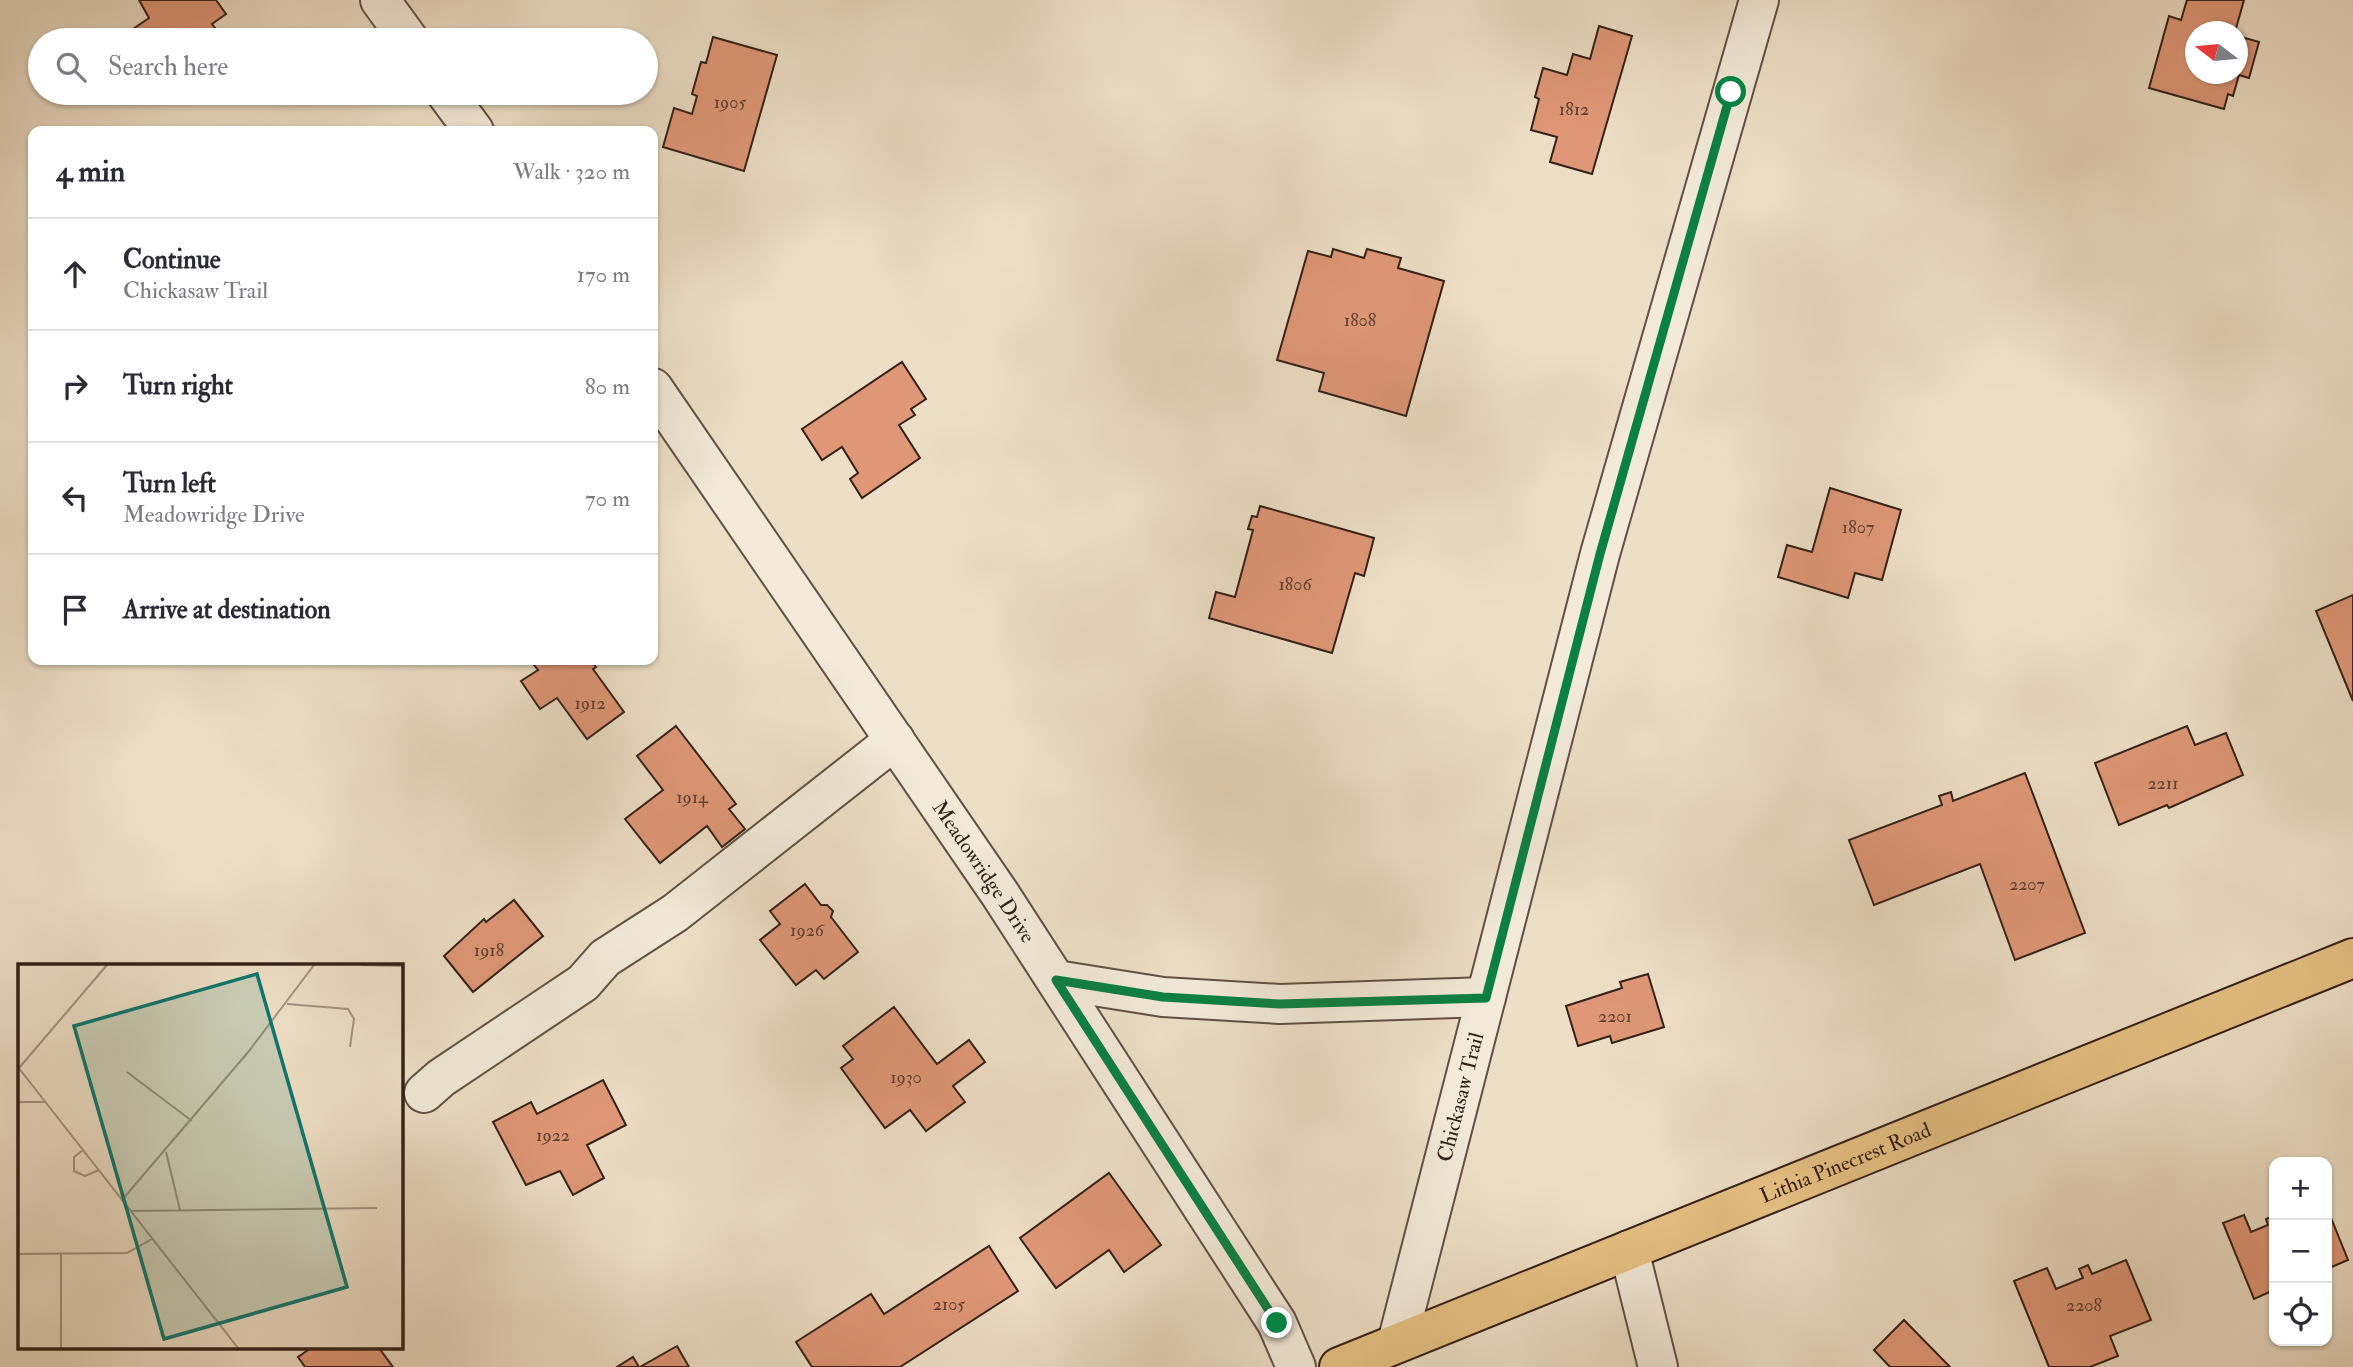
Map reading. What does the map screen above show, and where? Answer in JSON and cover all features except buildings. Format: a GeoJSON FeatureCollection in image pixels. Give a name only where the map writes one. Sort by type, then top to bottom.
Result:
{"type":"FeatureCollection","features":[{"type":"Feature","properties":{"kind":"main road","name":"Lithia Pinecrest Road"},"geometry":{"type":"LineString","coordinates":[[1339,1367],[2353,958]]}},
{"type":"Feature","properties":{"kind":"street"},"geometry":{"type":"LineString","coordinates":[[380,0],[400,28]]}},
{"type":"Feature","properties":{"kind":"street","name":"Chickasaw Trail"},"geometry":{"type":"LineString","coordinates":[[1397,1343],[1600,554],[1759,0]]}},
{"type":"Feature","properties":{"kind":"street"},"geometry":{"type":"LineString","coordinates":[[455,105],[470,126]]}},
{"type":"Feature","properties":{"kind":"street","name":"Meadowridge Drive"},"geometry":{"type":"LineString","coordinates":[[658,395],[1056,980],[1277,1323],[1296,1367]]}},
{"type":"Feature","properties":{"kind":"street"},"geometry":{"type":"LineString","coordinates":[[424,1093],[441,1078],[583,983],[605,958],[675,913],[895,740]]}},
{"type":"Feature","properties":{"kind":"street"},"geometry":{"type":"LineString","coordinates":[[1056,980],[1163,997],[1280,1004],[1486,998]]}},
{"type":"Feature","properties":{"kind":"street"},"geometry":{"type":"LineString","coordinates":[[1629,1250],[1658,1367]]}},
{"type":"Feature","properties":{"kind":"route"},"geometry":{"type":"LineString","coordinates":[[1277,1323],[1056,980],[1163,997],[1280,1004],[1486,998],[1600,554],[1731,92]]}}]}
